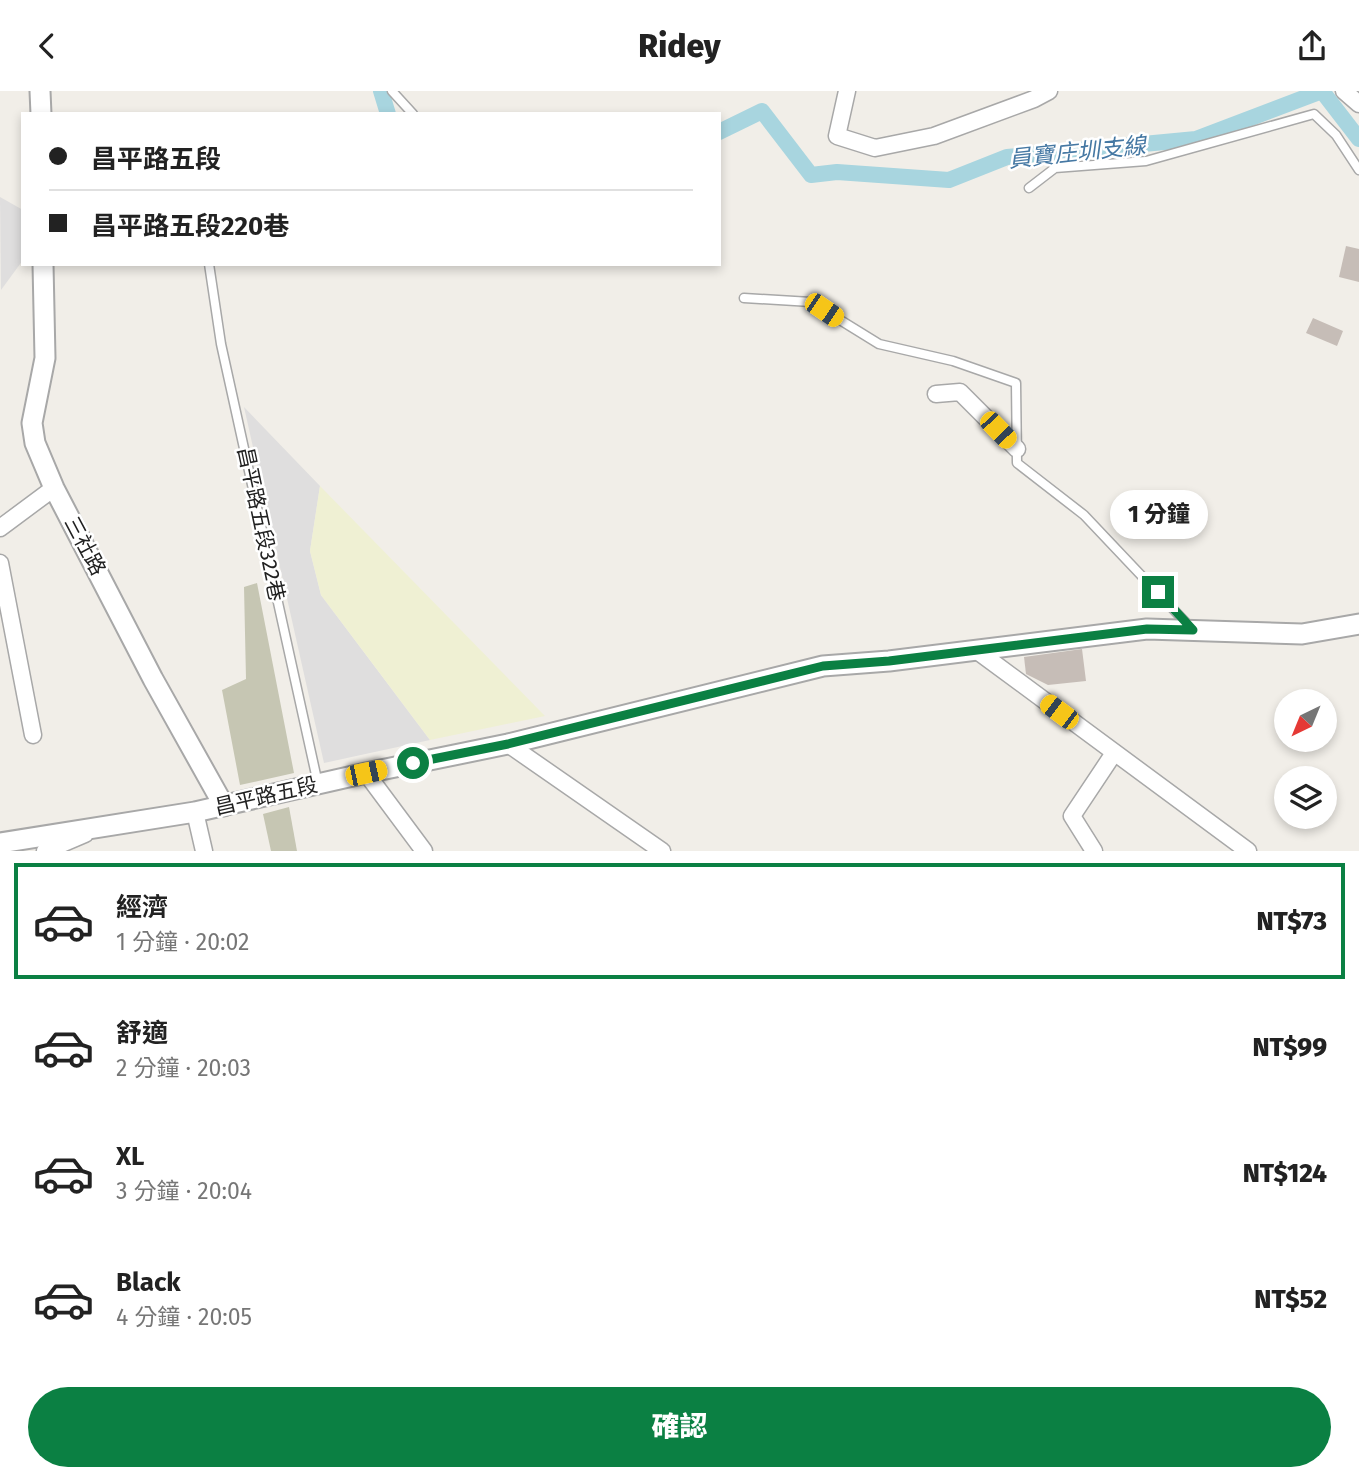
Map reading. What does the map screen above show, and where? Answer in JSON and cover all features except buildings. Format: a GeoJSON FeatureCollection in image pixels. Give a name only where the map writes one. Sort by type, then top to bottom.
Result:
{"type":"FeatureCollection","features":[{"type":"Feature","properties":{"kind":"street"},"geometry":{"type":"LineString","coordinates":[[40,91],[41,112]]}},
{"type":"Feature","properties":{"kind":"street"},"geometry":{"type":"LineString","coordinates":[[847,91],[837,136],[875,148],[934,136],[1049,91]]}},
{"type":"Feature","properties":{"kind":"street"},"geometry":{"type":"LineString","coordinates":[[1344,91],[1359,104]]}},
{"type":"Feature","properties":{"kind":"street","name":"三社路"},"geometry":{"type":"LineString","coordinates":[[43,266],[44,358],[32,422],[35,443],[54,488],[153,679],[224,806]]}},
{"type":"Feature","properties":{"kind":"street"},"geometry":{"type":"LineString","coordinates":[[936,394],[960,392],[1017,449]]}},
{"type":"Feature","properties":{"kind":"street"},"geometry":{"type":"LineString","coordinates":[[0,528],[54,488]]}},
{"type":"Feature","properties":{"kind":"street"},"geometry":{"type":"LineString","coordinates":[[0,563],[33,734]]}},
{"type":"Feature","properties":{"kind":"street","name":"昌平路五段"},"geometry":{"type":"LineString","coordinates":[[0,843],[224,806],[508,744],[823,666],[889,661],[1147,629],[1302,634],[1359,624]]}},
{"type":"Feature","properties":{"kind":"street"},"geometry":{"type":"LineString","coordinates":[[976,650],[1248,851]]}},
{"type":"Feature","properties":{"kind":"street"},"geometry":{"type":"LineString","coordinates":[[508,744],[662,851]]}},
{"type":"Feature","properties":{"kind":"street"},"geometry":{"type":"LineString","coordinates":[[1094,851],[1072,816],[1114,753]]}},
{"type":"Feature","properties":{"kind":"street"},"geometry":{"type":"LineString","coordinates":[[366,773],[424,851]]}},
{"type":"Feature","properties":{"kind":"street"},"geometry":{"type":"LineString","coordinates":[[195,812],[204,851]]}},
{"type":"Feature","properties":{"kind":"street"},"geometry":{"type":"LineString","coordinates":[[45,851],[100,828]]}},
{"type":"Feature","properties":{"kind":"lane"},"geometry":{"type":"LineString","coordinates":[[392,91],[411,112]]}},
{"type":"Feature","properties":{"kind":"lane"},"geometry":{"type":"LineString","coordinates":[[1029,188],[1055,168],[1146,161],[1314,114],[1336,135],[1359,170]]}},
{"type":"Feature","properties":{"kind":"lane","name":"昌平路五段322巷"},"geometry":{"type":"LineString","coordinates":[[209,266],[221,344],[318,784]]}},
{"type":"Feature","properties":{"kind":"lane"},"geometry":{"type":"LineString","coordinates":[[744,298],[811,302],[879,344],[953,361],[1016,383],[1017,463],[1084,515],[1193,630]]}},
{"type":"Feature","properties":{"kind":"shaded area"},"geometry":{"type":"Polygon","coordinates":[[[0,197],[21,209],[21,263],[1,290],[0,197]]]}},
{"type":"Feature","properties":{"kind":"shaded area"},"geometry":{"type":"Polygon","coordinates":[[[244,407],[320,486],[310,551],[321,595],[430,740],[324,763],[244,407]]]}},
{"type":"Feature","properties":{"kind":"shaded area"},"geometry":{"type":"Polygon","coordinates":[[[320,486],[545,716],[430,740],[321,595],[310,551],[320,486]]]}},
{"type":"Feature","properties":{"kind":"shaded area"},"geometry":{"type":"Polygon","coordinates":[[[257,583],[294,773],[240,785],[222,690],[246,679],[244,587],[257,583]]]}},
{"type":"Feature","properties":{"kind":"shaded area"},"geometry":{"type":"Polygon","coordinates":[[[289,807],[297,851],[271,851],[263,814],[289,807]]]}},
{"type":"Feature","properties":{"kind":"waterway","name":"員寶庄圳支線"},"geometry":{"type":"LineString","coordinates":[[381,91],[387,112]]}},
{"type":"Feature","properties":{"kind":"waterway","name":"員寶庄圳支線"},"geometry":{"type":"LineString","coordinates":[[721,131],[762,111],[811,175],[837,172],[949,180],[1007,157],[1196,139],[1322,91],[1359,139]]}},
{"type":"Feature","properties":{"kind":"route"},"geometry":{"type":"LineString","coordinates":[[413,763],[508,744],[823,666],[889,661],[1147,629],[1193,630],[1158,592]]}}]}
